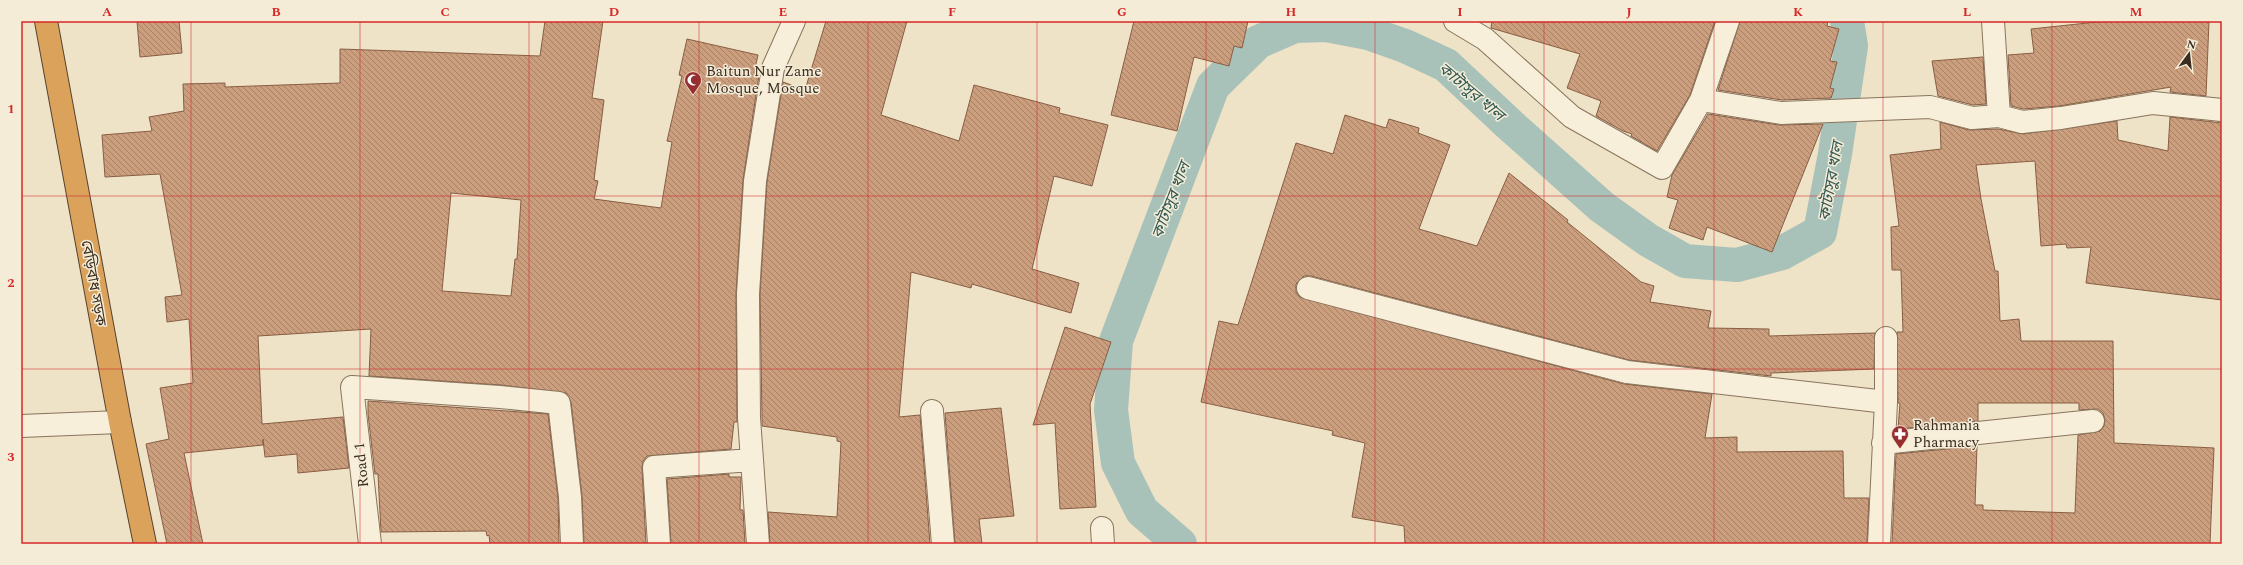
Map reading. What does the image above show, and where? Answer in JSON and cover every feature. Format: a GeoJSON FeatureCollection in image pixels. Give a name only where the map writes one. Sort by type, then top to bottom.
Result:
{"type":"FeatureCollection","features":[{"type":"Feature","properties":{"kind":"highway","name":"বেড়িবাধ সড়ক"},"geometry":{"type":"LineString","coordinates":[[46,21],[120,422],[145,544]]}},
{"type":"Feature","properties":{"kind":"street"},"geometry":{"type":"LineString","coordinates":[[758,544],[749,418],[748,294],[755,181],[773,68],[794,21]]}},
{"type":"Feature","properties":{"kind":"street"},"geometry":{"type":"LineString","coordinates":[[1455,21],[1485,39],[1572,117],[1662,168],[1701,100],[1728,21]]}},
{"type":"Feature","properties":{"kind":"street"},"geometry":{"type":"LineString","coordinates":[[1993,21],[1999,116]]}},
{"type":"Feature","properties":{"kind":"street"},"geometry":{"type":"LineString","coordinates":[[1701,100],[1781,113],[1930,107],[1972,118],[1999,116],[2022,122],[2061,118],[2152,103],[2222,110]]}},
{"type":"Feature","properties":{"kind":"street"},"geometry":{"type":"LineString","coordinates":[[1308,288],[1627,372],[1886,402]]}},
{"type":"Feature","properties":{"kind":"street"},"geometry":{"type":"LineString","coordinates":[[1879,544],[1886,402],[1886,338]]}},
{"type":"Feature","properties":{"kind":"street","name":"Road 1"},"geometry":{"type":"LineString","coordinates":[[370,544],[352,386],[500,397],[558,403],[570,497],[572,544]]}},
{"type":"Feature","properties":{"kind":"street"},"geometry":{"type":"LineString","coordinates":[[932,411],[943,544]]}},
{"type":"Feature","properties":{"kind":"street"},"geometry":{"type":"LineString","coordinates":[[1884,443],[2093,421]]}},
{"type":"Feature","properties":{"kind":"street"},"geometry":{"type":"LineString","coordinates":[[21,426],[120,422]]}},
{"type":"Feature","properties":{"kind":"street"},"geometry":{"type":"LineString","coordinates":[[659,544],[654,467],[752,460]]}},
{"type":"Feature","properties":{"kind":"building"},"geometry":{"type":"Polygon","coordinates":[[[137,21],[179,21],[182,53],[140,57],[137,21]]]}},
{"type":"Feature","properties":{"kind":"building"},"geometry":{"type":"Polygon","coordinates":[[[545,21],[603,21],[592,98],[604,100],[594,180],[598,181],[594,199],[661,208],[672,142],[667,141],[682,76],[679,75],[687,39],[758,55],[754,73],[759,75],[743,180],[736,294],[737,422],[734,422],[731,449],[647,456],[643,461],[642,468],[646,544],[584,544],[582,496],[571,402],[566,393],[501,385],[369,376],[371,329],[258,336],[262,424],[343,417],[349,468],[298,473],[297,454],[265,457],[263,439],[263,445],[184,453],[203,544],[167,544],[146,444],[169,439],[160,388],[193,383],[189,319],[167,322],[165,297],[182,295],[160,174],[105,177],[102,135],[152,131],[149,117],[184,111],[183,84],[225,83],[225,87],[340,83],[340,49],[540,56],[545,21]],[[451,193],[442,291],[511,296],[515,259],[517,259],[521,200],[451,193]]]}},
{"type":"Feature","properties":{"kind":"building"},"geometry":{"type":"Polygon","coordinates":[[[826,21],[907,21],[881,115],[959,141],[974,85],[1060,108],[1059,113],[1108,125],[1092,186],[1054,176],[1032,269],[1079,283],[1071,313],[972,284],[971,288],[911,272],[899,417],[920,415],[930,544],[770,544],[768,512],[837,517],[841,442],[837,441],[837,437],[762,426],[760,294],[767,182],[783,82],[805,90],[826,21]]]}},
{"type":"Feature","properties":{"kind":"building"},"geometry":{"type":"Polygon","coordinates":[[[1134,21],[1248,21],[1242,48],[1234,46],[1229,66],[1194,57],[1177,131],[1111,115],[1134,21]]]}},
{"type":"Feature","properties":{"kind":"building"},"geometry":{"type":"Polygon","coordinates":[[[1492,21],[1715,21],[1690,95],[1657,151],[1631,136],[1632,134],[1623,131],[1596,116],[1601,101],[1567,88],[1580,54],[1491,28],[1492,21]]]}},
{"type":"Feature","properties":{"kind":"building"},"geometry":{"type":"Polygon","coordinates":[[[1740,21],[1828,21],[1827,26],[1839,29],[1830,61],[1837,62],[1830,88],[1834,89],[1831,98],[1782,100],[1718,90],[1740,21]]]}},
{"type":"Feature","properties":{"kind":"building"},"geometry":{"type":"Polygon","coordinates":[[[2106,21],[2209,21],[2206,96],[2170,92],[2171,87],[2059,106],[2023,109],[2011,106],[2008,55],[2034,53],[2031,29],[2106,21]]]}},
{"type":"Feature","properties":{"kind":"building"},"geometry":{"type":"Polygon","coordinates":[[[1983,57],[1986,104],[1973,105],[1938,96],[1932,61],[1983,57]]]}},
{"type":"Feature","properties":{"kind":"building"},"geometry":{"type":"Polygon","coordinates":[[[1708,114],[1779,125],[1823,124],[1772,252],[1707,227],[1703,240],[1669,228],[1678,200],[1667,197],[1672,175],[1708,114]]]}},
{"type":"Feature","properties":{"kind":"building"},"geometry":{"type":"Polygon","coordinates":[[[1345,115],[1386,128],[1389,119],[1419,128],[1418,133],[1450,145],[1419,229],[1477,246],[1509,173],[1568,220],[1567,222],[1641,282],[1654,286],[1650,302],[1711,311],[1708,328],[1769,329],[1769,336],[1875,333],[1874,369],[1771,373],[1771,376],[1629,360],[1311,276],[1304,276],[1296,284],[1296,292],[1300,297],[1624,384],[1712,394],[1705,438],[1737,437],[1737,452],[1843,451],[1844,498],[1869,498],[1867,544],[1405,544],[1404,526],[1352,517],[1365,443],[1332,435],[1333,431],[1201,402],[1219,321],[1238,325],[1296,143],[1333,154],[1345,115]]]}},
{"type":"Feature","properties":{"kind":"building"},"geometry":{"type":"Polygon","coordinates":[[[2170,117],[2222,123],[2222,300],[2086,283],[2091,247],[2067,248],[2066,244],[2041,246],[2035,161],[1976,165],[1995,271],[1998,271],[2000,321],[2019,319],[2021,341],[2113,341],[2114,443],[2214,448],[2210,544],[1892,544],[1896,454],[1977,446],[1975,505],[1983,505],[1983,510],[2075,513],[2078,435],[2100,431],[2104,426],[2105,420],[2103,413],[2098,409],[2079,410],[2079,403],[1978,403],[1978,421],[1898,429],[1900,403],[1898,403],[1897,332],[1903,332],[1901,270],[1892,270],[1891,227],[1899,226],[1890,155],[1941,149],[1940,122],[1969,130],[1998,129],[2023,134],[2117,121],[2118,140],[2168,151],[2170,117]]]}},
{"type":"Feature","properties":{"kind":"building"},"geometry":{"type":"Polygon","coordinates":[[[1065,327],[1111,342],[1090,404],[1096,507],[1060,509],[1055,423],[1033,425],[1065,327]]]}},
{"type":"Feature","properties":{"kind":"building"},"geometry":{"type":"Polygon","coordinates":[[[368,401],[548,414],[558,498],[559,544],[490,544],[489,535],[487,536],[486,531],[381,532],[378,474],[375,474],[368,414],[368,401]]]}},
{"type":"Feature","properties":{"kind":"building"},"geometry":{"type":"Polygon","coordinates":[[[1001,408],[1014,516],[979,519],[982,544],[955,544],[945,413],[1001,408]]]}},
{"type":"Feature","properties":{"kind":"building"},"geometry":{"type":"Polygon","coordinates":[[[729,474],[729,477],[741,477],[740,510],[743,510],[745,544],[671,544],[667,479],[729,474]]]}},
{"type":"Feature","properties":{"kind":"waterway","name":"কাটাসুর খাল"},"geometry":{"type":"LineString","coordinates":[[1180,544],[1142,511],[1118,463],[1111,410],[1116,341],[1213,86],[1258,42],[1295,26],[1326,25],[1368,33],[1405,46],[1446,65],[1510,125],[1602,207],[1648,240],[1685,261],[1737,265],[1782,253],[1820,232],[1835,154],[1851,46],[1847,21]]}},
{"type":"Feature","properties":{"kind":"place","name":"Baitun Nur Zame Mosque, Mosque"},"geometry":{"type":"Point","coordinates":[693,95]}},
{"type":"Feature","properties":{"kind":"place","name":"Rahmania Pharmacy"},"geometry":{"type":"Point","coordinates":[1900,449]}}]}
